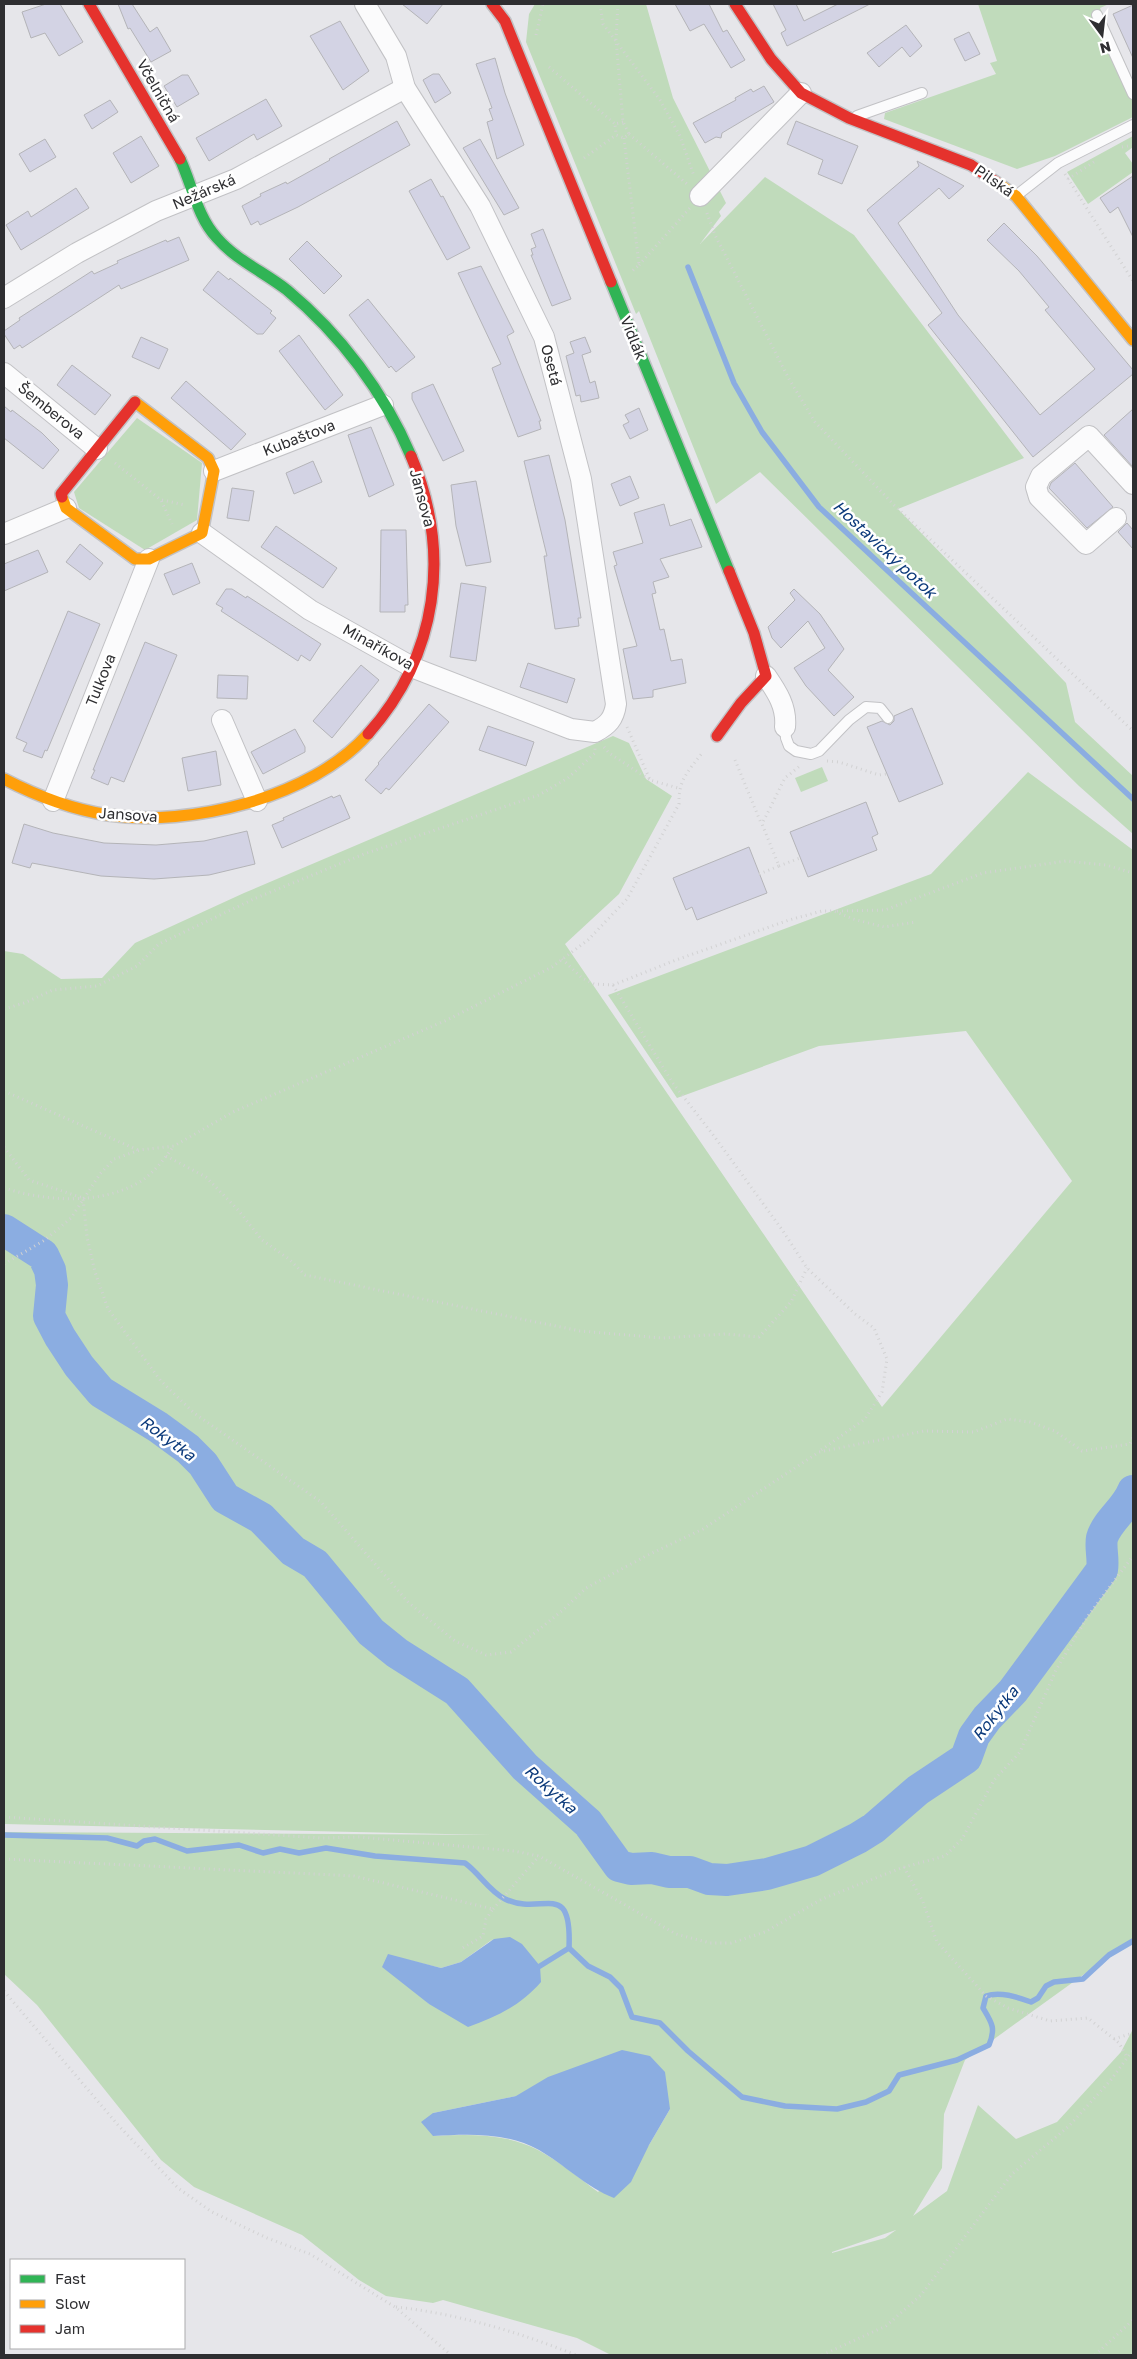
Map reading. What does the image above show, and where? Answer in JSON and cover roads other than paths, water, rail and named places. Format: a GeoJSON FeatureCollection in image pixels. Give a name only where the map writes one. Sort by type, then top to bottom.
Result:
{"type":"FeatureCollection","features":[{"type":"Feature","properties":{"kind":"street","name":"Včelničná"},"geometry":{"type":"LineString","coordinates":[[90,4],[181,162],[195,196]]}},
{"type":"Feature","properties":{"kind":"street","name":"Osetá"},"geometry":{"type":"LineString","coordinates":[[365,4],[396,56],[405,88],[480,206],[544,337],[581,479],[616,704],[615,716],[609,723],[595,732]]}},
{"type":"Feature","properties":{"kind":"street","name":"Vidlák"},"geometry":{"type":"LineString","coordinates":[[492,4],[508,12],[754,633],[766,676],[784,707],[785,727]]}},
{"type":"Feature","properties":{"kind":"street","name":"Pilská"},"geometry":{"type":"LineString","coordinates":[[735,4],[771,59],[801,93],[849,118],[971,165],[1016,196],[1133,340]]}},
{"type":"Feature","properties":{"kind":"street","name":"Nežárská"},"geometry":{"type":"LineString","coordinates":[[4,298],[77,253],[156,212],[236,179],[405,88]]}},
{"type":"Feature","properties":{"kind":"street"},"geometry":{"type":"LineString","coordinates":[[700,196],[801,93]]}},
{"type":"Feature","properties":{"kind":"street","name":"Jansova"},"geometry":{"type":"LineString","coordinates":[[4,779],[71,808],[103,816],[147,819],[222,810],[257,801],[333,766],[365,739],[388,713],[414,668],[434,591],[434,552],[429,512],[420,480],[408,451],[383,406],[352,357],[314,314],[276,281],[224,245],[212,233],[195,196]]}},
{"type":"Feature","properties":{"kind":"street","name":"Šemberova"},"geometry":{"type":"LineString","coordinates":[[4,372],[98,449]]}},
{"type":"Feature","properties":{"kind":"street"},"geometry":{"type":"LineString","coordinates":[[135,402],[208,458],[214,471],[202,533],[149,559],[134,559],[66,508],[61,494],[135,402]]}},
{"type":"Feature","properties":{"kind":"street","name":"Kubaštova"},"geometry":{"type":"LineString","coordinates":[[214,471],[383,406]]}},
{"type":"Feature","properties":{"kind":"street"},"geometry":{"type":"LineString","coordinates":[[1116,518],[1086,544],[1039,496],[1036,487],[1041,476],[1089,436],[1133,484]]}},
{"type":"Feature","properties":{"kind":"street"},"geometry":{"type":"LineString","coordinates":[[4,534],[66,508]]}},
{"type":"Feature","properties":{"kind":"street","name":"Minaříkova"},"geometry":{"type":"LineString","coordinates":[[202,533],[310,610],[414,668],[571,729],[595,732]]}},
{"type":"Feature","properties":{"kind":"street","name":"Tulkova"},"geometry":{"type":"LineString","coordinates":[[53,801],[149,559]]}},
{"type":"Feature","properties":{"kind":"street"},"geometry":{"type":"LineString","coordinates":[[717,736],[741,703],[766,676]]}},
{"type":"Feature","properties":{"kind":"street"},"geometry":{"type":"LineString","coordinates":[[222,720],[257,801]]}},
{"type":"Feature","properties":{"kind":"lane"},"geometry":{"type":"LineString","coordinates":[[1097,15],[1133,94]]}},
{"type":"Feature","properties":{"kind":"lane"},"geometry":{"type":"LineString","coordinates":[[849,118],[922,93]]}},
{"type":"Feature","properties":{"kind":"lane"},"geometry":{"type":"LineString","coordinates":[[1016,196],[1058,164],[1133,125]]}},
{"type":"Feature","properties":{"kind":"lane"},"geometry":{"type":"LineString","coordinates":[[785,727],[789,746],[812,758],[849,720],[866,707],[876,706],[880,708],[888,718]]}},
{"type":"Feature","properties":{"kind":"water"},"geometry":{"type":"Polygon","coordinates":[[[510,1937],[522,1944],[540,1966],[541,1982],[517,2004],[489,2019],[468,2027],[429,2004],[382,1967],[388,1954],[441,1968],[461,1962],[494,1939],[510,1937]]]}},
{"type":"Feature","properties":{"kind":"water"},"geometry":{"type":"Polygon","coordinates":[[[622,2050],[650,2056],[665,2072],[670,2109],[649,2145],[631,2182],[614,2198],[594,2188],[549,2156],[527,2144],[501,2137],[433,2136],[421,2122],[433,2113],[516,2096],[548,2077],[622,2050]]]}},
{"type":"Feature","properties":{"kind":"waterway","name":"Hostavický potok"},"geometry":{"type":"LineString","coordinates":[[688,267],[734,383],[762,432],[819,507],[1133,799]]}},
{"type":"Feature","properties":{"kind":"waterway","name":"Rokytka"},"geometry":{"type":"LineString","coordinates":[[4,1230],[43,1255],[50,1270],[52,1285],[49,1316],[79,1366],[101,1392],[158,1427],[188,1449],[203,1464],[225,1498],[261,1518],[293,1551],[315,1564],[371,1632],[397,1653],[457,1691],[525,1767],[588,1823],[619,1866],[631,1869],[652,1868],[669,1872],[690,1872],[709,1879],[727,1880],[767,1874],[812,1861],[874,1828],[918,1790],[966,1758],[974,1736],[987,1718],[1013,1691],[1102,1570],[1101,1546],[1104,1532],[1126,1504],[1133,1491]]}},
{"type":"Feature","properties":{"kind":"waterway"},"geometry":{"type":"LineString","coordinates":[[4,1835],[107,1838],[137,1846],[144,1841],[155,1839],[187,1851],[239,1845],[263,1853],[280,1849],[299,1853],[326,1848],[375,1856],[465,1863],[494,1892],[505,1899],[518,1903],[560,1906],[565,1913],[569,1926],[569,1948],[540,1966]]}},
{"type":"Feature","properties":{"kind":"waterway"},"geometry":{"type":"LineString","coordinates":[[569,1948],[588,1966],[610,1977],[621,1988],[632,2017],[660,2023],[688,2051],[742,2097],[785,2106],[837,2109],[866,2102],[889,2091],[899,2075],[957,2060],[989,2045],[993,2030],[983,2008],[986,1996],[1003,1994],[1031,2002],[1038,1998],[1046,1986],[1054,1982],[1083,1979],[1109,1955],[1133,1941]]}}]}
